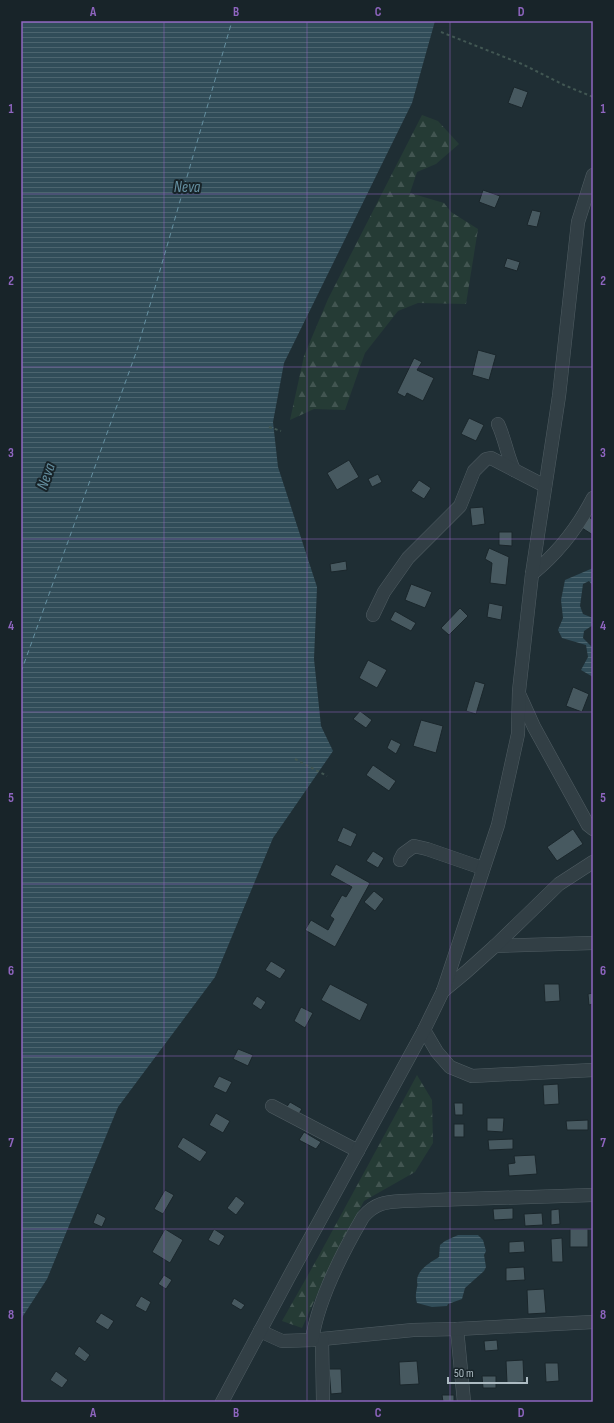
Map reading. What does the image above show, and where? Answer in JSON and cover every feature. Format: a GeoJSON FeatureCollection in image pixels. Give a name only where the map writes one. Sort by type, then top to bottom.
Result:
{"type":"FeatureCollection","features":[{"type":"Feature","properties":{"kind":"street"},"geometry":{"type":"LineString","coordinates":[[222,1402],[424,1030],[443,991],[482,868],[498,825],[518,734],[518,691],[532,574],[559,396],[578,222],[593,175]]}},
{"type":"Feature","properties":{"kind":"street"},"geometry":{"type":"LineString","coordinates":[[498,424],[504,436],[508,457],[514,470]]}},
{"type":"Feature","properties":{"kind":"street"},"geometry":{"type":"LineString","coordinates":[[374,615],[384,592],[408,558],[460,506],[474,471],[486,459],[492,458],[545,486]]}},
{"type":"Feature","properties":{"kind":"street"},"geometry":{"type":"LineString","coordinates":[[532,574],[548,561],[566,540],[593,498]]}},
{"type":"Feature","properties":{"kind":"street"},"geometry":{"type":"LineString","coordinates":[[518,691],[538,733],[588,825],[593,829]]}},
{"type":"Feature","properties":{"kind":"street"},"geometry":{"type":"LineString","coordinates":[[400,860],[403,854],[414,846],[482,868]]}},
{"type":"Feature","properties":{"kind":"street"},"geometry":{"type":"LineString","coordinates":[[443,991],[495,946],[559,884],[593,862]]}},
{"type":"Feature","properties":{"kind":"street"},"geometry":{"type":"LineString","coordinates":[[495,946],[593,943]]}},
{"type":"Feature","properties":{"kind":"street"},"geometry":{"type":"LineString","coordinates":[[424,1030],[437,1052],[450,1067],[472,1076],[593,1070]]}},
{"type":"Feature","properties":{"kind":"street"},"geometry":{"type":"LineString","coordinates":[[272,1106],[358,1151]]}},
{"type":"Feature","properties":{"kind":"street"},"geometry":{"type":"LineString","coordinates":[[323,1402],[314,1324],[334,1272],[362,1217],[369,1210],[381,1204],[403,1201],[593,1195]]}},
{"type":"Feature","properties":{"kind":"street"},"geometry":{"type":"LineString","coordinates":[[260,1331],[282,1341],[317,1340],[413,1330],[593,1322],[593,1326]]}},
{"type":"Feature","properties":{"kind":"street"},"geometry":{"type":"LineString","coordinates":[[457,1329],[464,1402]]}},
{"type":"Feature","properties":{"kind":"path"},"geometry":{"type":"LineString","coordinates":[[441,32],[522,64],[564,85],[593,97]]}},
{"type":"Feature","properties":{"kind":"path"},"geometry":{"type":"LineString","coordinates":[[269,427],[282,431]]}},
{"type":"Feature","properties":{"kind":"path"},"geometry":{"type":"LineString","coordinates":[[295,759],[327,776]]}},
{"type":"Feature","properties":{"kind":"green space"},"geometry":{"type":"Polygon","coordinates":[[[422,115],[438,121],[459,144],[436,164],[417,172],[410,193],[444,203],[451,212],[478,229],[466,304],[418,303],[398,311],[365,353],[345,410],[314,409],[290,420],[304,356],[328,299],[422,115]]]}},
{"type":"Feature","properties":{"kind":"green space"},"geometry":{"type":"Polygon","coordinates":[[[417,1075],[432,1100],[433,1143],[415,1172],[364,1201],[325,1277],[302,1328],[282,1321],[317,1259],[417,1075]]]}},
{"type":"Feature","properties":{"kind":"water","name":"Neva"},"geometry":{"type":"Polygon","coordinates":[[[21,21],[435,21],[412,103],[284,363],[273,422],[278,467],[317,587],[314,659],[321,726],[333,751],[273,838],[215,977],[118,1107],[47,1279],[21,1319],[21,21]]]}},
{"type":"Feature","properties":{"kind":"water"},"geometry":{"type":"Polygon","coordinates":[[[593,568],[593,586],[589,581],[583,584],[580,606],[583,614],[593,618],[593,625],[584,631],[583,638],[593,648],[593,677],[581,670],[588,657],[586,645],[562,638],[558,630],[563,618],[561,600],[565,580],[593,568]]]}},
{"type":"Feature","properties":{"kind":"water"},"geometry":{"type":"Polygon","coordinates":[[[458,1235],[478,1235],[483,1240],[486,1251],[484,1255],[486,1267],[484,1271],[465,1288],[462,1299],[448,1304],[447,1306],[432,1307],[417,1303],[417,1280],[420,1272],[425,1266],[439,1257],[440,1245],[458,1235]]]}},
{"type":"Feature","properties":{"kind":"building"},"geometry":{"type":"Polygon","coordinates":[[[514,87],[528,92],[522,108],[508,103],[514,87]]]}},
{"type":"Feature","properties":{"kind":"building"},"geometry":{"type":"Polygon","coordinates":[[[483,190],[500,196],[495,208],[479,202],[483,190]]]}},
{"type":"Feature","properties":{"kind":"building"},"geometry":{"type":"Polygon","coordinates":[[[532,210],[541,212],[537,227],[527,225],[532,210]]]}},
{"type":"Feature","properties":{"kind":"building"},"geometry":{"type":"Polygon","coordinates":[[[507,258],[520,262],[517,271],[504,267],[507,258]]]}},
{"type":"Feature","properties":{"kind":"building"},"geometry":{"type":"Polygon","coordinates":[[[478,350],[496,355],[489,380],[472,375],[478,350]]]}},
{"type":"Feature","properties":{"kind":"building"},"geometry":{"type":"Polygon","coordinates":[[[414,358],[422,362],[417,370],[434,378],[423,401],[407,393],[405,397],[397,393],[414,358]]]}},
{"type":"Feature","properties":{"kind":"building"},"geometry":{"type":"Polygon","coordinates":[[[469,418],[484,425],[476,441],[461,434],[469,418]]]}},
{"type":"Feature","properties":{"kind":"building"},"geometry":{"type":"Polygon","coordinates":[[[349,460],[359,477],[337,490],[327,473],[349,460]]]}},
{"type":"Feature","properties":{"kind":"building"},"geometry":{"type":"Polygon","coordinates":[[[378,474],[382,482],[372,487],[368,479],[378,474]]]}},
{"type":"Feature","properties":{"kind":"building"},"geometry":{"type":"Polygon","coordinates":[[[419,480],[431,488],[424,499],[411,491],[419,480]]]}},
{"type":"Feature","properties":{"kind":"building"},"geometry":{"type":"Polygon","coordinates":[[[483,507],[485,524],[472,526],[470,508],[483,507]]]}},
{"type":"Feature","properties":{"kind":"building"},"geometry":{"type":"Polygon","coordinates":[[[589,517],[593,520],[593,535],[582,528],[589,517]]]}},
{"type":"Feature","properties":{"kind":"building"},"geometry":{"type":"Polygon","coordinates":[[[499,532],[512,532],[512,546],[499,545],[499,532]]]}},
{"type":"Feature","properties":{"kind":"building"},"geometry":{"type":"Polygon","coordinates":[[[489,548],[509,557],[506,585],[490,583],[492,563],[485,559],[489,548]]]}},
{"type":"Feature","properties":{"kind":"building"},"geometry":{"type":"Polygon","coordinates":[[[346,561],[347,570],[331,572],[330,564],[346,561]]]}},
{"type":"Feature","properties":{"kind":"building"},"geometry":{"type":"Polygon","coordinates":[[[411,584],[432,592],[425,608],[405,600],[411,584]]]}},
{"type":"Feature","properties":{"kind":"building"},"geometry":{"type":"Polygon","coordinates":[[[489,603],[503,606],[501,620],[487,617],[489,603]]]}},
{"type":"Feature","properties":{"kind":"building"},"geometry":{"type":"Polygon","coordinates":[[[460,608],[468,616],[449,635],[441,628],[460,608]]]}},
{"type":"Feature","properties":{"kind":"building"},"geometry":{"type":"Polygon","coordinates":[[[395,611],[416,623],[411,631],[390,620],[395,611]]]}},
{"type":"Feature","properties":{"kind":"building"},"geometry":{"type":"Polygon","coordinates":[[[368,660],[387,670],[377,688],[359,678],[368,660]]]}},
{"type":"Feature","properties":{"kind":"building"},"geometry":{"type":"Polygon","coordinates":[[[475,681],[485,684],[476,714],[466,711],[475,681]]]}},
{"type":"Feature","properties":{"kind":"building"},"geometry":{"type":"Polygon","coordinates":[[[573,687],[589,694],[582,712],[566,706],[573,687]]]}},
{"type":"Feature","properties":{"kind":"building"},"geometry":{"type":"Polygon","coordinates":[[[360,711],[372,720],[366,728],[353,719],[360,711]]]}},
{"type":"Feature","properties":{"kind":"building"},"geometry":{"type":"Polygon","coordinates":[[[421,720],[443,726],[436,753],[413,746],[421,720]]]}},
{"type":"Feature","properties":{"kind":"building"},"geometry":{"type":"Polygon","coordinates":[[[391,739],[401,744],[396,754],[387,748],[391,739]]]}},
{"type":"Feature","properties":{"kind":"building"},"geometry":{"type":"Polygon","coordinates":[[[373,765],[396,781],[389,791],[366,775],[373,765]]]}},
{"type":"Feature","properties":{"kind":"building"},"geometry":{"type":"Polygon","coordinates":[[[343,827],[357,834],[351,847],[337,841],[343,827]]]}},
{"type":"Feature","properties":{"kind":"building"},"geometry":{"type":"Polygon","coordinates":[[[573,829],[583,844],[557,861],[547,847],[573,829]]]}},
{"type":"Feature","properties":{"kind":"building"},"geometry":{"type":"Polygon","coordinates":[[[373,851],[384,858],[378,868],[366,861],[373,851]]]}},
{"type":"Feature","properties":{"kind":"building"},"geometry":{"type":"Polygon","coordinates":[[[336,864],[370,883],[335,947],[305,930],[311,920],[328,930],[334,919],[330,916],[342,895],[346,897],[352,887],[330,875],[336,864]]]}},
{"type":"Feature","properties":{"kind":"building"},"geometry":{"type":"Polygon","coordinates":[[[374,891],[384,899],[375,911],[364,902],[374,891]]]}},
{"type":"Feature","properties":{"kind":"building"},"geometry":{"type":"Polygon","coordinates":[[[271,961],[286,970],[280,979],[265,970],[271,961]]]}},
{"type":"Feature","properties":{"kind":"building"},"geometry":{"type":"Polygon","coordinates":[[[330,984],[368,1004],[360,1021],[321,1000],[330,984]]]}},
{"type":"Feature","properties":{"kind":"building"},"geometry":{"type":"Polygon","coordinates":[[[544,984],[559,984],[560,1001],[545,1002],[544,984]]]}},
{"type":"Feature","properties":{"kind":"building"},"geometry":{"type":"Polygon","coordinates":[[[593,993],[593,1004],[589,1005],[588,994],[593,993]]]}},
{"type":"Feature","properties":{"kind":"building"},"geometry":{"type":"Polygon","coordinates":[[[257,996],[266,1002],[261,1010],[252,1004],[257,996]]]}},
{"type":"Feature","properties":{"kind":"building"},"geometry":{"type":"Polygon","coordinates":[[[301,1007],[313,1013],[305,1028],[294,1021],[301,1007]]]}},
{"type":"Feature","properties":{"kind":"building"},"geometry":{"type":"Polygon","coordinates":[[[238,1049],[253,1055],[248,1066],[233,1059],[238,1049]]]}},
{"type":"Feature","properties":{"kind":"building"},"geometry":{"type":"Polygon","coordinates":[[[219,1076],[232,1082],[226,1093],[213,1087],[219,1076]]]}},
{"type":"Feature","properties":{"kind":"building"},"geometry":{"type":"Polygon","coordinates":[[[558,1084],[559,1104],[544,1105],[543,1085],[558,1084]]]}},
{"type":"Feature","properties":{"kind":"building"},"geometry":{"type":"Polygon","coordinates":[[[290,1102],[302,1109],[296,1118],[284,1111],[290,1102]]]}},
{"type":"Feature","properties":{"kind":"building"},"geometry":{"type":"Polygon","coordinates":[[[454,1103],[463,1103],[463,1115],[455,1115],[454,1103]]]}},
{"type":"Feature","properties":{"kind":"building"},"geometry":{"type":"Polygon","coordinates":[[[216,1113],[230,1121],[223,1133],[209,1125],[216,1113]]]}},
{"type":"Feature","properties":{"kind":"building"},"geometry":{"type":"Polygon","coordinates":[[[487,1118],[504,1118],[503,1132],[487,1131],[487,1118]]]}},
{"type":"Feature","properties":{"kind":"building"},"geometry":{"type":"Polygon","coordinates":[[[588,1120],[588,1130],[567,1130],[566,1121],[588,1120]]]}},
{"type":"Feature","properties":{"kind":"building"},"geometry":{"type":"Polygon","coordinates":[[[454,1124],[464,1124],[464,1137],[454,1137],[454,1124]]]}},
{"type":"Feature","properties":{"kind":"building"},"geometry":{"type":"Polygon","coordinates":[[[304,1132],[321,1142],[316,1149],[299,1140],[304,1132]]]}},
{"type":"Feature","properties":{"kind":"building"},"geometry":{"type":"Polygon","coordinates":[[[183,1137],[207,1152],[200,1162],[177,1147],[183,1137]]]}},
{"type":"Feature","properties":{"kind":"building"},"geometry":{"type":"Polygon","coordinates":[[[513,1139],[513,1149],[489,1150],[488,1140],[513,1139]]]}},
{"type":"Feature","properties":{"kind":"building"},"geometry":{"type":"Polygon","coordinates":[[[535,1155],[537,1174],[509,1176],[508,1164],[515,1163],[514,1156],[535,1155]]]}},
{"type":"Feature","properties":{"kind":"building"},"geometry":{"type":"Polygon","coordinates":[[[165,1190],[174,1195],[163,1214],[154,1209],[165,1190]]]}},
{"type":"Feature","properties":{"kind":"building"},"geometry":{"type":"Polygon","coordinates":[[[236,1196],[245,1203],[236,1215],[227,1208],[236,1196]]]}},
{"type":"Feature","properties":{"kind":"building"},"geometry":{"type":"Polygon","coordinates":[[[513,1208],[513,1219],[494,1220],[493,1209],[513,1208]]]}},
{"type":"Feature","properties":{"kind":"building"},"geometry":{"type":"Polygon","coordinates":[[[559,1209],[560,1224],[551,1225],[551,1210],[559,1209]]]}},
{"type":"Feature","properties":{"kind":"building"},"geometry":{"type":"Polygon","coordinates":[[[97,1213],[106,1218],[102,1227],[93,1223],[97,1213]]]}},
{"type":"Feature","properties":{"kind":"building"},"geometry":{"type":"Polygon","coordinates":[[[542,1213],[543,1225],[525,1226],[524,1214],[542,1213]]]}},
{"type":"Feature","properties":{"kind":"building"},"geometry":{"type":"Polygon","coordinates":[[[165,1229],[183,1240],[170,1263],[152,1252],[165,1229]]]}},
{"type":"Feature","properties":{"kind":"building"},"geometry":{"type":"Polygon","coordinates":[[[214,1229],[225,1236],[219,1246],[208,1240],[214,1229]]]}},
{"type":"Feature","properties":{"kind":"building"},"geometry":{"type":"Polygon","coordinates":[[[570,1229],[588,1229],[588,1247],[570,1247],[570,1229]]]}},
{"type":"Feature","properties":{"kind":"building"},"geometry":{"type":"Polygon","coordinates":[[[562,1238],[563,1262],[552,1262],[551,1239],[562,1238]]]}},
{"type":"Feature","properties":{"kind":"building"},"geometry":{"type":"Polygon","coordinates":[[[524,1241],[525,1252],[509,1253],[509,1242],[524,1241]]]}},
{"type":"Feature","properties":{"kind":"building"},"geometry":{"type":"Polygon","coordinates":[[[524,1267],[525,1280],[506,1281],[506,1268],[524,1267]]]}},
{"type":"Feature","properties":{"kind":"building"},"geometry":{"type":"Polygon","coordinates":[[[164,1275],[172,1280],[166,1289],[158,1284],[164,1275]]]}},
{"type":"Feature","properties":{"kind":"building"},"geometry":{"type":"Polygon","coordinates":[[[544,1289],[546,1313],[528,1314],[527,1290],[544,1289]]]}},
{"type":"Feature","properties":{"kind":"building"},"geometry":{"type":"Polygon","coordinates":[[[141,1296],[151,1302],[146,1312],[135,1306],[141,1296]]]}},
{"type":"Feature","properties":{"kind":"building"},"geometry":{"type":"Polygon","coordinates":[[[234,1298],[245,1305],[241,1310],[231,1304],[234,1298]]]}},
{"type":"Feature","properties":{"kind":"building"},"geometry":{"type":"Polygon","coordinates":[[[101,1313],[114,1321],[108,1330],[95,1322],[101,1313]]]}},
{"type":"Feature","properties":{"kind":"building"},"geometry":{"type":"Polygon","coordinates":[[[497,1340],[498,1350],[485,1351],[484,1341],[497,1340]]]}},
{"type":"Feature","properties":{"kind":"building"},"geometry":{"type":"Polygon","coordinates":[[[79,1346],[90,1355],[85,1362],[74,1354],[79,1346]]]}},
{"type":"Feature","properties":{"kind":"building"},"geometry":{"type":"Polygon","coordinates":[[[523,1360],[524,1382],[507,1383],[506,1361],[523,1360]]]}},
{"type":"Feature","properties":{"kind":"building"},"geometry":{"type":"Polygon","coordinates":[[[417,1361],[419,1384],[400,1385],[399,1362],[417,1361]]]}},
{"type":"Feature","properties":{"kind":"building"},"geometry":{"type":"Polygon","coordinates":[[[545,1363],[558,1363],[559,1381],[546,1382],[545,1363]]]}},
{"type":"Feature","properties":{"kind":"building"},"geometry":{"type":"Polygon","coordinates":[[[329,1369],[341,1369],[342,1393],[331,1394],[329,1369]]]}},
{"type":"Feature","properties":{"kind":"building"},"geometry":{"type":"Polygon","coordinates":[[[56,1371],[68,1380],[62,1388],[50,1380],[56,1371]]]}},
{"type":"Feature","properties":{"kind":"building"},"geometry":{"type":"Polygon","coordinates":[[[482,1376],[496,1376],[496,1388],[483,1388],[482,1376]]]}},
{"type":"Feature","properties":{"kind":"building"},"geometry":{"type":"Polygon","coordinates":[[[442,1395],[454,1395],[454,1402],[443,1402],[442,1395]]]}},
{"type":"Feature","properties":{"kind":"ferry route"},"geometry":{"type":"LineString","coordinates":[[21,672],[137,350],[232,21]]}}]}
